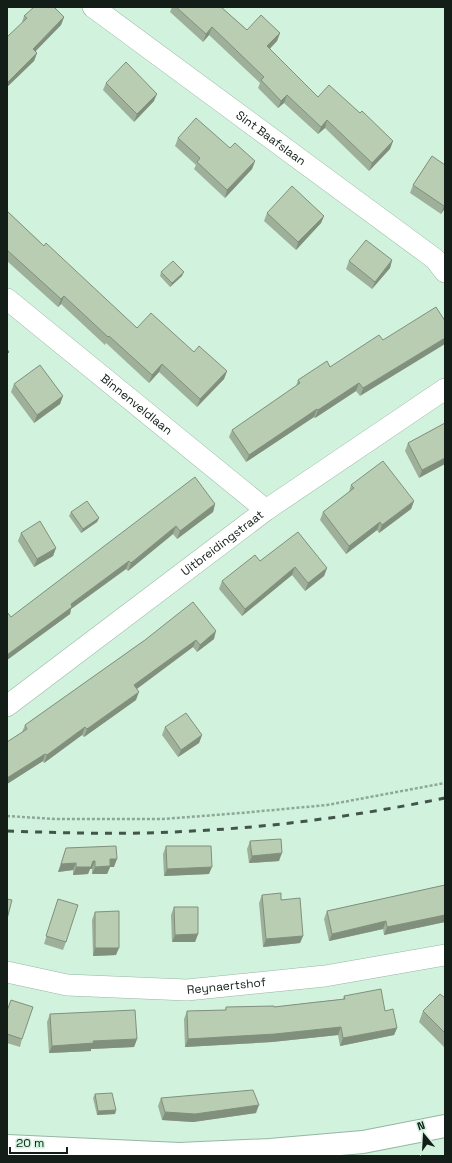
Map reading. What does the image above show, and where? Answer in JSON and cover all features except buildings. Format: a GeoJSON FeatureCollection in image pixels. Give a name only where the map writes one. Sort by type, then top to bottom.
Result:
{"type":"FeatureCollection","features":[{"type":"Feature","properties":{"kind":"street","name":"Sint Baafslaan"},"geometry":{"type":"LineString","coordinates":[[93,7],[435,258],[445,272]]}},
{"type":"Feature","properties":{"kind":"street","name":"Binnenveldlaan"},"geometry":{"type":"LineString","coordinates":[[7,299],[266,510]]}},
{"type":"Feature","properties":{"kind":"street","name":"Uitbreidingstraat"},"geometry":{"type":"LineString","coordinates":[[7,706],[266,510],[445,389]]}},
{"type":"Feature","properties":{"kind":"street","name":"Reynaertshof"},"geometry":{"type":"LineString","coordinates":[[7,972],[67,985],[187,990],[325,976],[445,955]]}},
{"type":"Feature","properties":{"kind":"street"},"geometry":{"type":"LineString","coordinates":[[9,1147],[179,1154],[270,1150],[363,1142],[445,1126]]}},
{"type":"Feature","properties":{"kind":"path"},"geometry":{"type":"LineString","coordinates":[[7,816],[55,820],[155,819],[233,814],[327,805],[445,783]]}},
{"type":"Feature","properties":{"kind":"railway"},"geometry":{"type":"LineString","coordinates":[[7,831],[123,833],[256,827],[382,810],[445,798]]}}]}
